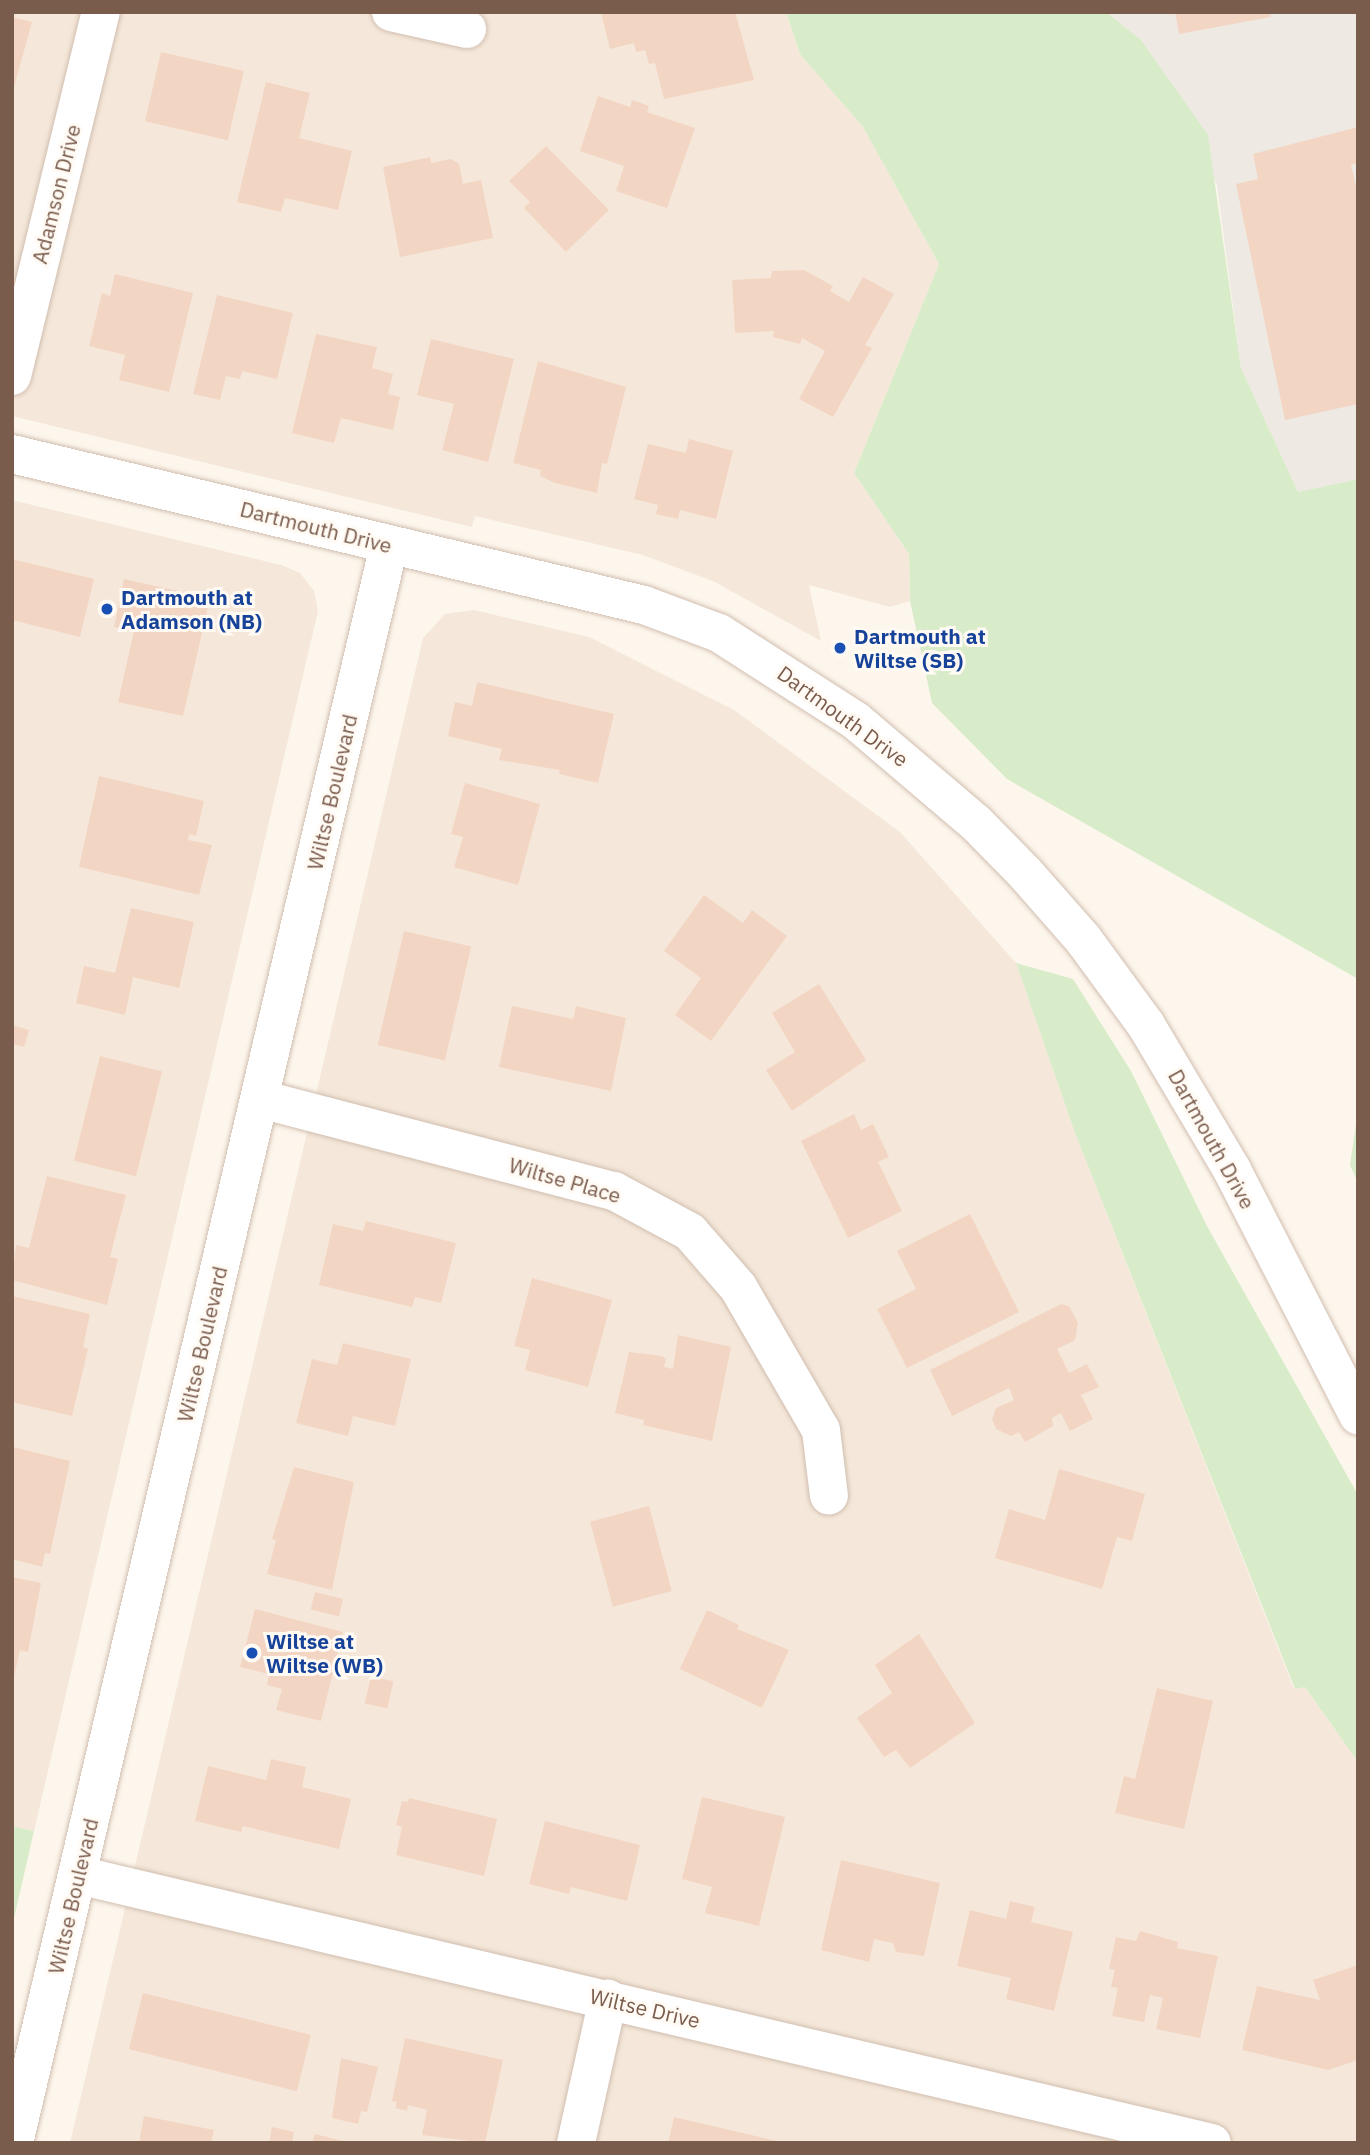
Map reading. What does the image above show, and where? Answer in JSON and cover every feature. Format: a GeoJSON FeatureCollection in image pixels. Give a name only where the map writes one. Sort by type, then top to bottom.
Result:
{"type":"FeatureCollection","features":[{"type":"Feature","properties":{"kind":"street","name":"Adamson Drive"},"geometry":{"type":"LineString","coordinates":[[12,376],[101,12]]}},
{"type":"Feature","properties":{"kind":"street"},"geometry":{"type":"LineString","coordinates":[[391,12],[467,29]]}},
{"type":"Feature","properties":{"kind":"street","name":"Dartmouth Drive"},"geometry":{"type":"LineString","coordinates":[[12,454],[644,605],[719,633],[856,721],[968,815],[1083,939],[1146,1025],[1231,1170],[1358,1415]]}},
{"type":"Feature","properties":{"kind":"street","name":"Wiltse Boulevard"},"geometry":{"type":"LineString","coordinates":[[14,2143],[389,545]]}},
{"type":"Feature","properties":{"kind":"street","name":"Wiltse Place"},"geometry":{"type":"LineString","coordinates":[[260,1099],[614,1191],[690,1232],[738,1287],[821,1430],[829,1496]]}},
{"type":"Feature","properties":{"kind":"street","name":"Wiltse Drive"},"geometry":{"type":"LineString","coordinates":[[78,1875],[1212,2143]]}},
{"type":"Feature","properties":{"kind":"street"},"geometry":{"type":"LineString","coordinates":[[576,2143],[608,1999]]}},
{"type":"Feature","properties":{"kind":"shaded area"},"geometry":{"type":"Polygon","coordinates":[[[12,12],[786,12],[800,54],[863,127],[939,264],[854,473],[909,554],[910,601],[890,607],[809,585],[821,641],[715,582],[643,555],[475,516],[472,527],[12,416],[12,12]]]}},
{"type":"Feature","properties":{"kind":"shaded area"},"geometry":{"type":"Polygon","coordinates":[[[1106,12],[1358,12],[1358,479],[1298,492],[1241,368],[1217,185],[1141,40],[1106,12]]]}},
{"type":"Feature","properties":{"kind":"shaded area"},"geometry":{"type":"Polygon","coordinates":[[[12,500],[281,565],[300,573],[314,591],[318,611],[34,1831],[12,1826],[12,500]]]}},
{"type":"Feature","properties":{"kind":"shaded area"},"geometry":{"type":"Polygon","coordinates":[[[474,610],[589,637],[734,710],[900,832],[1016,963],[1075,1133],[1294,1689],[1305,1687],[1358,1762],[1358,2143],[70,2143],[423,638],[445,614],[474,610]]]}},
{"type":"Feature","properties":{"kind":"green space"},"geometry":{"type":"Polygon","coordinates":[[[786,12],[1106,12],[1141,40],[1208,135],[1241,368],[1298,492],[1358,479],[1358,979],[1007,779],[932,703],[910,601],[909,554],[854,473],[939,264],[863,127],[800,54],[786,12]]]}},
{"type":"Feature","properties":{"kind":"green space"},"geometry":{"type":"Polygon","coordinates":[[[1016,963],[1073,979],[1131,1071],[1207,1226],[1358,1495],[1358,1762],[1305,1687],[1295,1689],[1075,1133],[1016,963]]]}},
{"type":"Feature","properties":{"kind":"green space"},"geometry":{"type":"Polygon","coordinates":[[[1358,1111],[1358,1183],[1350,1165],[1358,1111]]]}},
{"type":"Feature","properties":{"kind":"green space"},"geometry":{"type":"Polygon","coordinates":[[[12,1826],[34,1831],[12,1927],[12,1826]]]}},
{"type":"Feature","properties":{"kind":"building"},"geometry":{"type":"Polygon","coordinates":[[[601,12],[735,12],[754,80],[664,99],[655,63],[649,64],[645,50],[636,52],[634,43],[610,49],[601,12]]]}},
{"type":"Feature","properties":{"kind":"building"},"geometry":{"type":"Polygon","coordinates":[[[1175,12],[1270,12],[1271,17],[1179,34],[1175,12]]]}},
{"type":"Feature","properties":{"kind":"building"},"geometry":{"type":"Polygon","coordinates":[[[12,17],[32,22],[13,91],[12,91],[12,17]]]}},
{"type":"Feature","properties":{"kind":"building"},"geometry":{"type":"Polygon","coordinates":[[[161,52],[244,71],[228,140],[145,121],[161,52]]]}},
{"type":"Feature","properties":{"kind":"building"},"geometry":{"type":"Polygon","coordinates":[[[266,82],[310,93],[299,138],[352,151],[338,210],[285,198],[281,212],[237,202],[266,82]]]}},
{"type":"Feature","properties":{"kind":"building"},"geometry":{"type":"Polygon","coordinates":[[[598,96],[630,107],[632,100],[649,106],[647,112],[695,128],[667,208],[616,191],[624,166],[580,151],[598,96]]]}},
{"type":"Feature","properties":{"kind":"building"},"geometry":{"type":"Polygon","coordinates":[[[1358,127],[1358,163],[1351,165],[1358,194],[1358,404],[1285,420],[1236,184],[1258,179],[1253,154],[1358,127]]]}},
{"type":"Feature","properties":{"kind":"building"},"geometry":{"type":"Polygon","coordinates":[[[546,146],[609,210],[566,252],[524,208],[530,202],[509,181],[546,146]]]}},
{"type":"Feature","properties":{"kind":"building"},"geometry":{"type":"Polygon","coordinates":[[[430,157],[431,163],[451,159],[459,164],[463,184],[481,180],[493,238],[400,257],[383,167],[430,157]]]}},
{"type":"Feature","properties":{"kind":"building"},"geometry":{"type":"Polygon","coordinates":[[[804,270],[833,286],[830,291],[849,302],[863,277],[894,294],[865,345],[872,348],[833,417],[799,399],[825,351],[802,338],[800,344],[773,337],[774,331],[735,333],[732,280],[771,278],[772,271],[804,270]]]}},
{"type":"Feature","properties":{"kind":"building"},"geometry":{"type":"Polygon","coordinates":[[[115,274],[193,293],[169,392],[119,380],[125,355],[89,346],[102,293],[110,296],[115,274]]]}},
{"type":"Feature","properties":{"kind":"building"},"geometry":{"type":"Polygon","coordinates":[[[217,295],[293,313],[277,379],[242,371],[240,379],[226,376],[220,400],[193,394],[217,295]]]}},
{"type":"Feature","properties":{"kind":"building"},"geometry":{"type":"Polygon","coordinates":[[[316,334],[377,347],[372,368],[393,374],[388,394],[400,397],[393,430],[341,418],[334,443],[292,433],[316,334]]]}},
{"type":"Feature","properties":{"kind":"building"},"geometry":{"type":"Polygon","coordinates":[[[431,339],[514,359],[488,462],[442,450],[454,404],[417,395],[431,339]]]}},
{"type":"Feature","properties":{"kind":"building"},"geometry":{"type":"Polygon","coordinates":[[[538,361],[626,387],[607,464],[602,463],[597,493],[555,483],[540,476],[541,470],[513,463],[538,361]]]}},
{"type":"Feature","properties":{"kind":"building"},"geometry":{"type":"Polygon","coordinates":[[[689,439],[733,451],[716,519],[680,510],[678,519],[656,514],[658,505],[634,499],[648,444],[686,453],[689,439]]]}},
{"type":"Feature","properties":{"kind":"building"},"geometry":{"type":"Polygon","coordinates":[[[12,559],[94,579],[80,637],[12,620],[12,559]]]}},
{"type":"Feature","properties":{"kind":"building"},"geometry":{"type":"Polygon","coordinates":[[[124,579],[210,598],[183,716],[118,702],[134,631],[114,627],[124,579]]]}},
{"type":"Feature","properties":{"kind":"building"},"geometry":{"type":"Polygon","coordinates":[[[477,682],[614,714],[598,783],[559,774],[560,770],[499,760],[502,749],[448,736],[455,702],[472,706],[477,682]]]}},
{"type":"Feature","properties":{"kind":"building"},"geometry":{"type":"Polygon","coordinates":[[[99,776],[204,801],[196,836],[189,834],[188,840],[212,845],[199,895],[79,867],[99,776]]]}},
{"type":"Feature","properties":{"kind":"building"},"geometry":{"type":"Polygon","coordinates":[[[465,783],[540,804],[518,885],[454,867],[463,837],[451,834],[465,783]]]}},
{"type":"Feature","properties":{"kind":"building"},"geometry":{"type":"Polygon","coordinates":[[[704,895],[743,923],[752,910],[787,936],[711,1041],[675,1015],[701,978],[664,951],[704,895]]]}},
{"type":"Feature","properties":{"kind":"building"},"geometry":{"type":"Polygon","coordinates":[[[131,908],[194,922],[179,988],[133,977],[125,1015],[76,1003],[84,966],[115,973],[131,908]]]}},
{"type":"Feature","properties":{"kind":"building"},"geometry":{"type":"Polygon","coordinates":[[[404,931],[471,947],[445,1061],[378,1045],[404,931]]]}},
{"type":"Feature","properties":{"kind":"building"},"geometry":{"type":"Polygon","coordinates":[[[819,984],[866,1060],[792,1111],[766,1070],[795,1052],[772,1013],[819,984]]]}},
{"type":"Feature","properties":{"kind":"building"},"geometry":{"type":"Polygon","coordinates":[[[512,1006],[573,1019],[576,1006],[626,1018],[611,1091],[499,1067],[512,1006]]]}},
{"type":"Feature","properties":{"kind":"building"},"geometry":{"type":"Polygon","coordinates":[[[12,1025],[29,1030],[24,1047],[12,1044],[12,1025]]]}},
{"type":"Feature","properties":{"kind":"building"},"geometry":{"type":"Polygon","coordinates":[[[100,1056],[162,1071],[136,1176],[74,1161],[100,1056]]]}},
{"type":"Feature","properties":{"kind":"building"},"geometry":{"type":"Polygon","coordinates":[[[854,1114],[861,1130],[873,1124],[889,1157],[878,1162],[902,1211],[848,1238],[801,1141],[854,1114]]]}},
{"type":"Feature","properties":{"kind":"building"},"geometry":{"type":"Polygon","coordinates":[[[47,1176],[126,1195],[110,1257],[118,1259],[107,1305],[12,1280],[16,1245],[29,1248],[47,1176]]]}},
{"type":"Feature","properties":{"kind":"building"},"geometry":{"type":"Polygon","coordinates":[[[970,1214],[1019,1312],[907,1368],[877,1309],[916,1289],[897,1251],[970,1214]]]}},
{"type":"Feature","properties":{"kind":"building"},"geometry":{"type":"Polygon","coordinates":[[[366,1221],[456,1243],[441,1303],[415,1297],[412,1307],[319,1285],[333,1224],[363,1231],[366,1221]]]}},
{"type":"Feature","properties":{"kind":"building"},"geometry":{"type":"Polygon","coordinates":[[[532,1278],[612,1300],[588,1387],[525,1370],[530,1350],[514,1346],[532,1278]]]}},
{"type":"Feature","properties":{"kind":"building"},"geometry":{"type":"Polygon","coordinates":[[[12,1296],[90,1314],[83,1347],[88,1349],[72,1416],[12,1402],[12,1296]]]}},
{"type":"Feature","properties":{"kind":"building"},"geometry":{"type":"Polygon","coordinates":[[[1061,1304],[1069,1306],[1078,1323],[1075,1340],[1057,1349],[1069,1373],[1087,1364],[1099,1387],[1081,1395],[1093,1419],[1070,1431],[1061,1413],[1052,1418],[1053,1426],[1025,1442],[1019,1432],[1011,1436],[996,1429],[992,1419],[996,1408],[1014,1400],[1009,1388],[952,1416],[930,1370],[1061,1304]]]}},
{"type":"Feature","properties":{"kind":"building"},"geometry":{"type":"Polygon","coordinates":[[[678,1335],[731,1347],[712,1441],[643,1425],[644,1420],[615,1413],[629,1352],[662,1356],[666,1359],[664,1367],[673,1369],[678,1335]]]}},
{"type":"Feature","properties":{"kind":"building"},"geometry":{"type":"Polygon","coordinates":[[[343,1343],[411,1359],[395,1426],[353,1416],[348,1436],[296,1423],[312,1359],[337,1365],[343,1343]]]}},
{"type":"Feature","properties":{"kind":"building"},"geometry":{"type":"Polygon","coordinates":[[[13,1447],[70,1461],[50,1554],[45,1553],[42,1567],[12,1559],[13,1447]]]}},
{"type":"Feature","properties":{"kind":"building"},"geometry":{"type":"Polygon","coordinates":[[[294,1467],[354,1482],[332,1590],[267,1574],[276,1540],[272,1539],[294,1467]]]}},
{"type":"Feature","properties":{"kind":"building"},"geometry":{"type":"Polygon","coordinates":[[[1059,1469],[1145,1494],[1132,1541],[1117,1537],[1102,1589],[995,1558],[1009,1509],[1045,1520],[1059,1469]]]}},
{"type":"Feature","properties":{"kind":"building"},"geometry":{"type":"Polygon","coordinates":[[[649,1506],[672,1591],[613,1607],[590,1522],[649,1506]]]}},
{"type":"Feature","properties":{"kind":"building"},"geometry":{"type":"Polygon","coordinates":[[[12,1577],[41,1583],[28,1652],[20,1650],[13,1681],[12,1577]]]}},
{"type":"Feature","properties":{"kind":"building"},"geometry":{"type":"Polygon","coordinates":[[[315,1592],[343,1599],[339,1616],[311,1609],[315,1592]]]}},
{"type":"Feature","properties":{"kind":"building"},"geometry":{"type":"Polygon","coordinates":[[[255,1609],[343,1632],[321,1721],[276,1710],[282,1689],[267,1685],[269,1674],[240,1667],[255,1609]]]}},
{"type":"Feature","properties":{"kind":"building"},"geometry":{"type":"Polygon","coordinates":[[[707,1610],[739,1625],[737,1629],[789,1650],[762,1708],[680,1669],[707,1610]]]}},
{"type":"Feature","properties":{"kind":"building"},"geometry":{"type":"Polygon","coordinates":[[[919,1634],[975,1723],[910,1768],[896,1750],[884,1757],[857,1718],[892,1693],[875,1665],[919,1634]]]}},
{"type":"Feature","properties":{"kind":"building"},"geometry":{"type":"Polygon","coordinates":[[[371,1676],[393,1681],[387,1708],[365,1703],[371,1676]]]}},
{"type":"Feature","properties":{"kind":"building"},"geometry":{"type":"Polygon","coordinates":[[[1157,1688],[1213,1701],[1184,1829],[1115,1813],[1124,1776],[1135,1779],[1157,1688]]]}},
{"type":"Feature","properties":{"kind":"building"},"geometry":{"type":"Polygon","coordinates":[[[271,1759],[306,1767],[302,1787],[351,1799],[339,1849],[243,1826],[241,1832],[195,1821],[208,1766],[266,1780],[271,1759]]]}},
{"type":"Feature","properties":{"kind":"building"},"geometry":{"type":"Polygon","coordinates":[[[702,1797],[785,1817],[759,1926],[705,1913],[712,1887],[682,1879],[702,1797]]]}},
{"type":"Feature","properties":{"kind":"building"},"geometry":{"type":"Polygon","coordinates":[[[409,1798],[497,1819],[484,1876],[396,1855],[402,1827],[396,1825],[402,1801],[408,1802],[409,1798]]]}},
{"type":"Feature","properties":{"kind":"building"},"geometry":{"type":"Polygon","coordinates":[[[545,1821],[640,1845],[627,1901],[571,1887],[569,1894],[529,1884],[545,1821]]]}},
{"type":"Feature","properties":{"kind":"building"},"geometry":{"type":"Polygon","coordinates":[[[841,1860],[940,1883],[924,1956],[896,1952],[893,1943],[874,1939],[869,1962],[821,1950],[841,1860]]]}},
{"type":"Feature","properties":{"kind":"building"},"geometry":{"type":"Polygon","coordinates":[[[1010,1901],[1035,1907],[1031,1922],[1073,1932],[1054,2011],[1006,1999],[1011,1978],[957,1966],[970,1910],[1006,1919],[1010,1901]]]}},
{"type":"Feature","properties":{"kind":"building"},"geometry":{"type":"Polygon","coordinates":[[[1140,1931],[1178,1942],[1177,1948],[1218,1956],[1200,2038],[1156,2029],[1163,1998],[1150,1995],[1144,2022],[1112,2016],[1118,1988],[1111,1987],[1115,1970],[1109,1969],[1116,1937],[1136,1941],[1140,1931]]]}},
{"type":"Feature","properties":{"kind":"building"},"geometry":{"type":"Polygon","coordinates":[[[1358,1965],[1358,2060],[1328,2070],[1242,2050],[1257,1986],[1320,2000],[1313,1980],[1358,1965]]]}},
{"type":"Feature","properties":{"kind":"building"},"geometry":{"type":"Polygon","coordinates":[[[143,1993],[311,2035],[297,2091],[129,2049],[143,1993]]]}},
{"type":"Feature","properties":{"kind":"building"},"geometry":{"type":"Polygon","coordinates":[[[405,2038],[503,2060],[485,2143],[422,2135],[427,2110],[408,2105],[407,2111],[395,2108],[397,2102],[392,2101],[405,2038]]]}},
{"type":"Feature","properties":{"kind":"building"},"geometry":{"type":"Polygon","coordinates":[[[341,2058],[378,2067],[367,2112],[361,2111],[358,2124],[332,2118],[341,2058]]]}},
{"type":"Feature","properties":{"kind":"building"},"geometry":{"type":"Polygon","coordinates":[[[144,2116],[214,2130],[211,2143],[139,2143],[144,2116]]]}},
{"type":"Feature","properties":{"kind":"building"},"geometry":{"type":"Polygon","coordinates":[[[674,2117],[781,2142],[781,2143],[668,2143],[674,2117]]]}},
{"type":"Feature","properties":{"kind":"building"},"geometry":{"type":"Polygon","coordinates":[[[272,2127],[294,2132],[292,2143],[269,2143],[272,2127]]]}},
{"type":"Feature","properties":{"kind":"building"},"geometry":{"type":"Polygon","coordinates":[[[315,2134],[347,2142],[347,2143],[312,2143],[315,2134]]]}},
{"type":"Feature","properties":{"kind":"place","name":"Dartmouth at Adamson (NB)"},"geometry":{"type":"Point","coordinates":[107,609]}},
{"type":"Feature","properties":{"kind":"place","name":"Dartmouth at Wiltse (SB)"},"geometry":{"type":"Point","coordinates":[840,648]}},
{"type":"Feature","properties":{"kind":"place","name":"Wiltse at Wiltse (WB)"},"geometry":{"type":"Point","coordinates":[252,1653]}}]}
